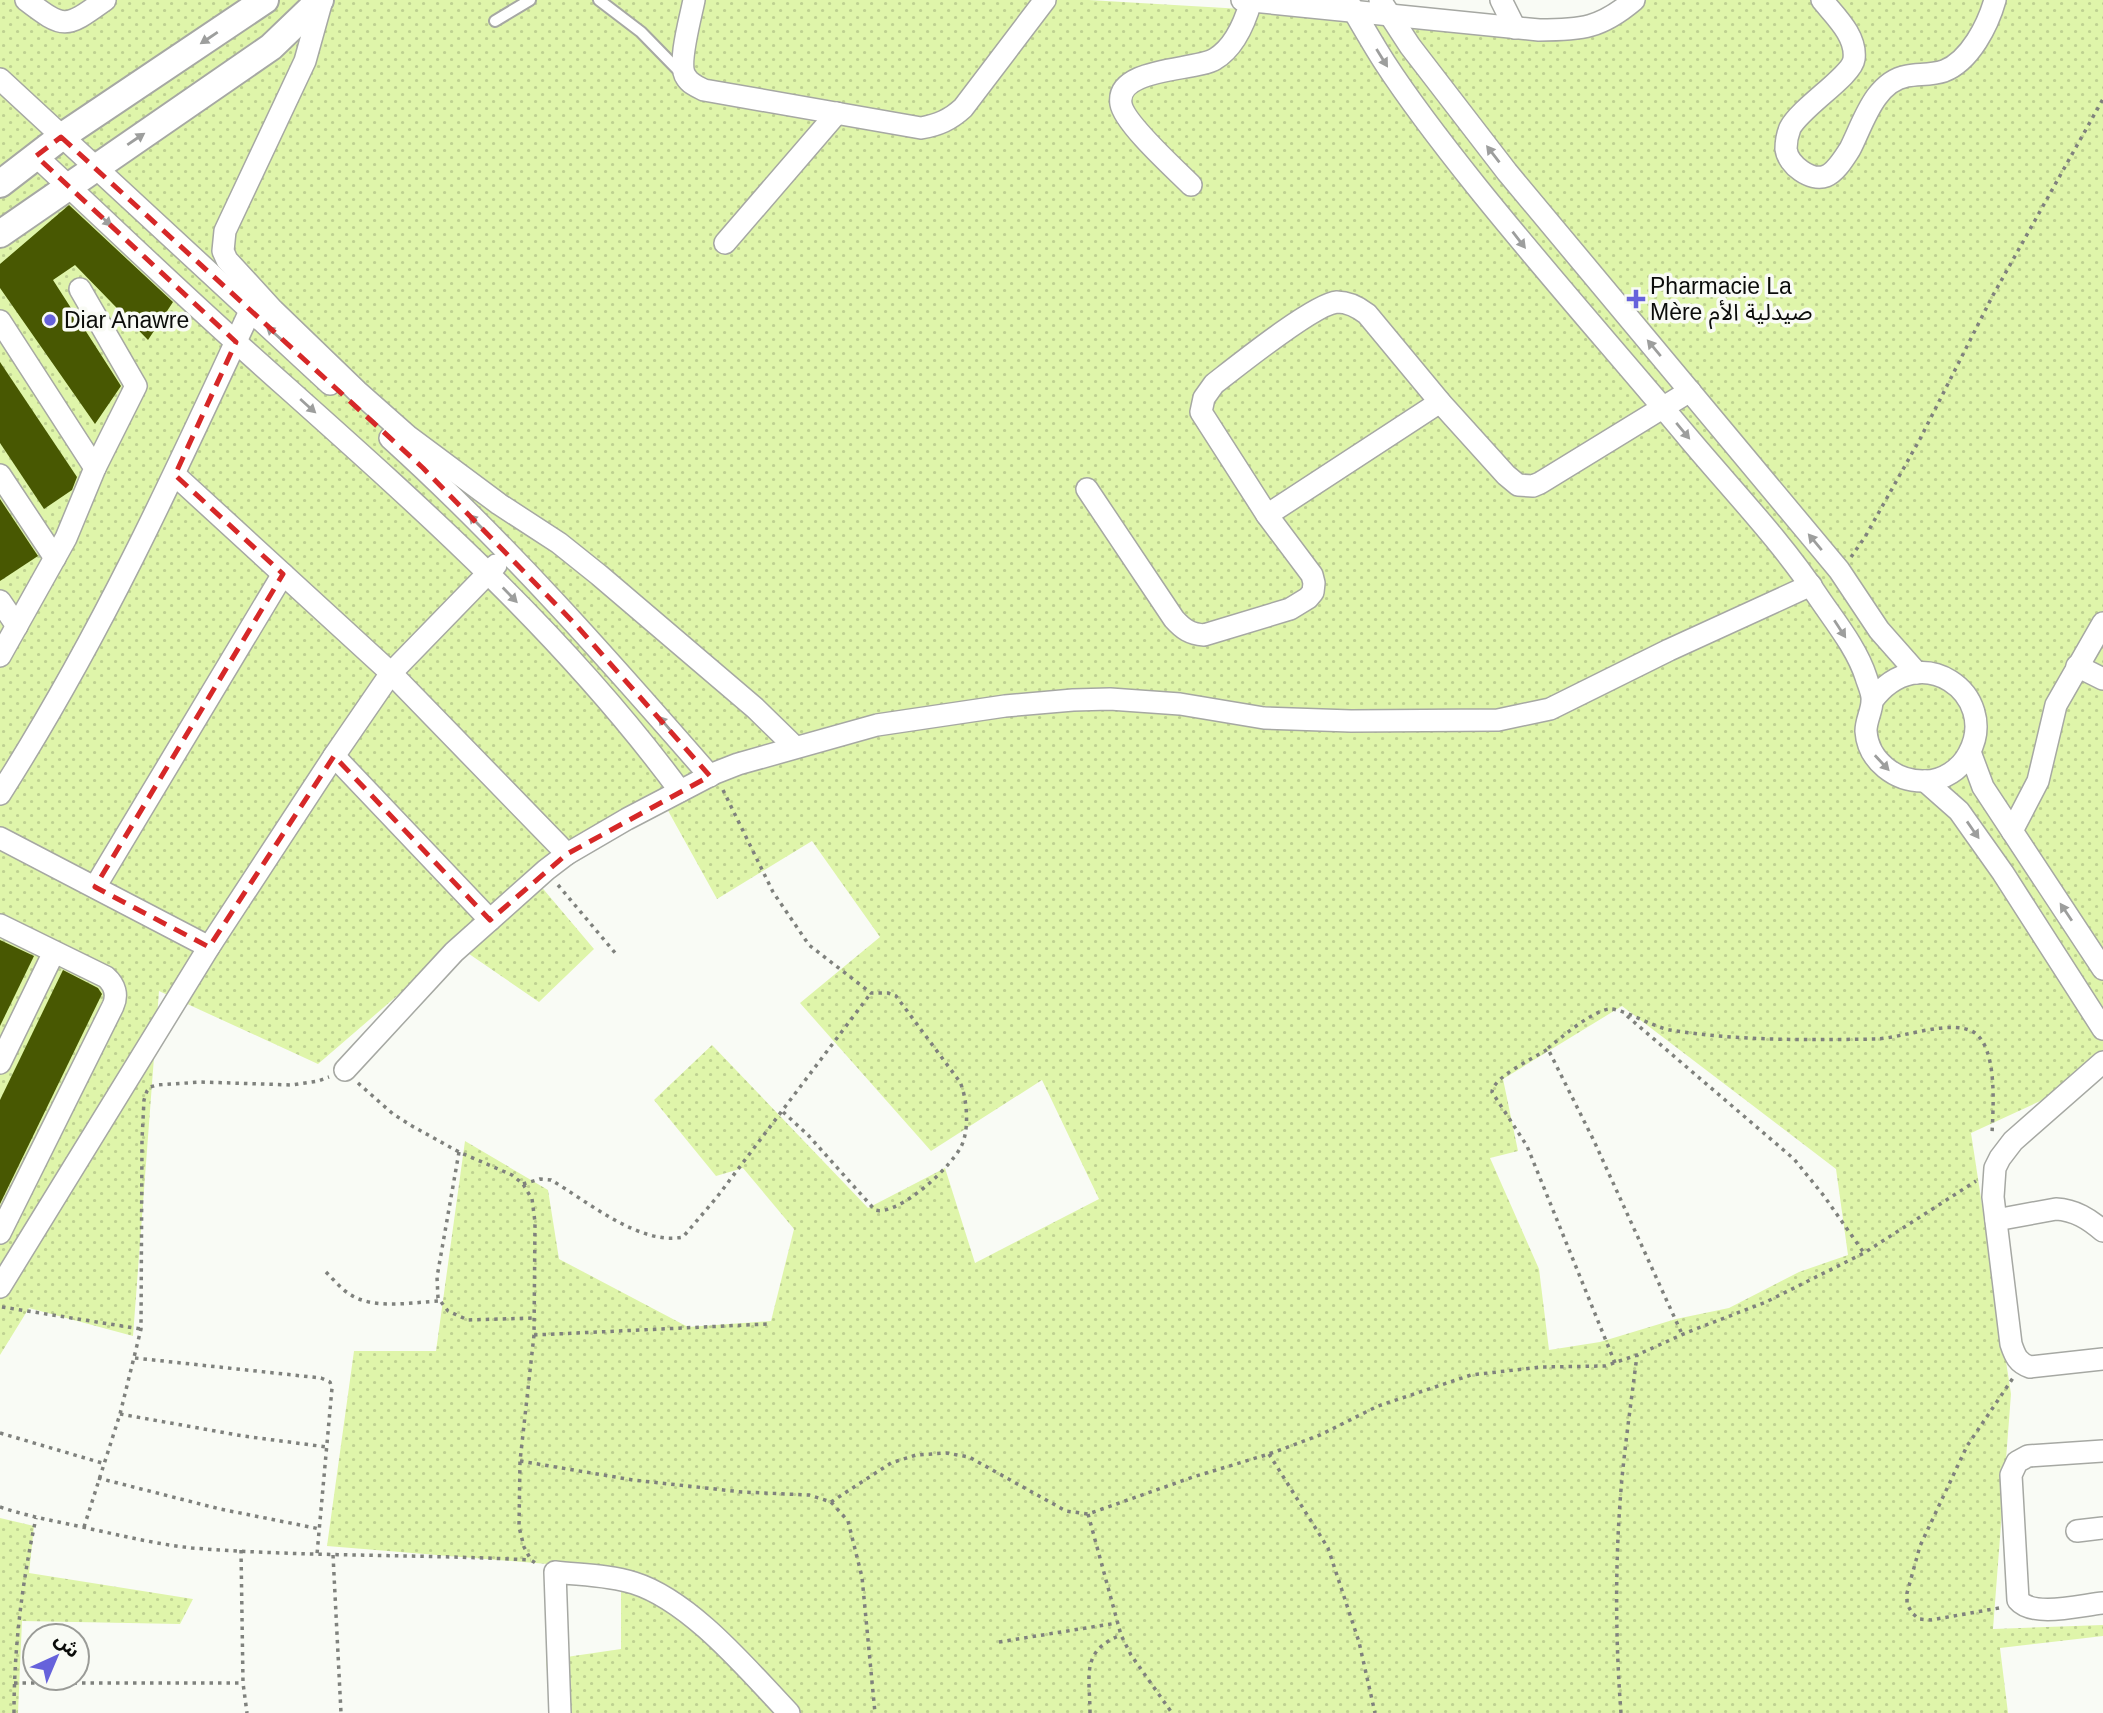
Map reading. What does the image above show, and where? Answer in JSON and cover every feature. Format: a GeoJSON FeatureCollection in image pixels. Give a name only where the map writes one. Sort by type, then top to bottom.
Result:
{"type":"FeatureCollection","features":[{"type":"Feature","properties":{"kind":"street"},"geometry":{"type":"LineString","coordinates":[[36,3],[54,21],[69,23],[105,0]]}},
{"type":"Feature","properties":{"kind":"street"},"geometry":{"type":"LineString","coordinates":[[0,184],[61,137],[265,0]]}},
{"type":"Feature","properties":{"kind":"street"},"geometry":{"type":"LineString","coordinates":[[0,234],[271,47],[321,0]]}},
{"type":"Feature","properties":{"kind":"street"},"geometry":{"type":"LineString","coordinates":[[321,0],[306,61],[225,231],[223,251],[227,260],[291,327],[409,437],[499,504],[559,543],[599,575],[755,708],[795,747]]}},
{"type":"Feature","properties":{"kind":"street"},"geometry":{"type":"LineString","coordinates":[[694,0],[682,64],[684,76],[693,85],[704,90],[921,128],[938,125],[963,108],[1045,0]]}},
{"type":"Feature","properties":{"kind":"street"},"geometry":{"type":"LineString","coordinates":[[1501,0],[1515,28]]}},
{"type":"Feature","properties":{"kind":"street"},"geometry":{"type":"LineString","coordinates":[[1822,0],[1847,31],[1855,56],[1850,69],[1799,116],[1790,129],[1788,154],[1803,172],[1814,177],[1827,176],[1839,165],[1866,113],[1887,87],[1903,76],[1932,74],[1955,65],[1978,39],[1996,0]]}},
{"type":"Feature","properties":{"kind":"street"},"geometry":{"type":"LineString","coordinates":[[1191,185],[1139,131],[1120,102],[1129,85],[1148,73],[1197,66],[1225,52],[1243,25],[1246,1],[1384,8],[1539,30],[1585,28],[1602,23],[1624,4]]}},
{"type":"Feature","properties":{"kind":"street"},"geometry":{"type":"LineString","coordinates":[[1351,6],[1385,64],[1529,253],[1663,407],[1811,585],[1853,649],[1865,675],[1872,701]]}},
{"type":"Feature","properties":{"kind":"street"},"geometry":{"type":"LineString","coordinates":[[1384,8],[1507,172],[1839,570],[1879,631],[1917,673]]}},
{"type":"Feature","properties":{"kind":"street"},"geometry":{"type":"LineString","coordinates":[[0,79],[423,468],[508,554],[712,774]]}},
{"type":"Feature","properties":{"kind":"street"},"geometry":{"type":"LineString","coordinates":[[725,243],[837,113]]}},
{"type":"Feature","properties":{"kind":"street"},"geometry":{"type":"LineString","coordinates":[[36,156],[236,342],[397,484],[488,573],[623,717],[680,791]]}},
{"type":"Feature","properties":{"kind":"street"},"geometry":{"type":"LineString","coordinates":[[0,656],[55,558],[136,386],[80,289]]}},
{"type":"Feature","properties":{"kind":"street"},"geometry":{"type":"LineString","coordinates":[[1087,489],[1174,619],[1183,629],[1194,634],[1216,633],[1290,609],[1313,592],[1312,575],[1267,515],[1201,412],[1208,391],[1214,384],[1313,311],[1337,302],[1361,309],[1506,475],[1513,482],[1524,486],[1540,483],[1690,391]]}},
{"type":"Feature","properties":{"kind":"street"},"geometry":{"type":"LineString","coordinates":[[0,794],[109,607],[175,475],[250,311]]}},
{"type":"Feature","properties":{"kind":"street"},"geometry":{"type":"LineString","coordinates":[[0,321],[96,468]]}},
{"type":"Feature","properties":{"kind":"street"},"geometry":{"type":"LineString","coordinates":[[1267,515],[1440,402]]}},
{"type":"Feature","properties":{"kind":"street"},"geometry":{"type":"LineString","coordinates":[[0,475],[55,558]]}},
{"type":"Feature","properties":{"kind":"street"},"geometry":{"type":"LineString","coordinates":[[175,475],[391,673],[567,854]]}},
{"type":"Feature","properties":{"kind":"street"},"geometry":{"type":"LineString","coordinates":[[0,1287],[209,947],[391,673],[508,554]]}},
{"type":"Feature","properties":{"kind":"street"},"geometry":{"type":"LineString","coordinates":[[95,887],[283,574]]}},
{"type":"Feature","properties":{"kind":"street"},"geometry":{"type":"LineString","coordinates":[[345,1070],[454,952],[546,870],[567,854],[712,774],[795,747],[877,725],[1005,706],[1073,700],[1110,699],[1180,704],[1276,719],[1498,720],[1550,709],[1669,650],[1811,585]]}},
{"type":"Feature","properties":{"kind":"street"},"geometry":{"type":"LineString","coordinates":[[0,601],[17,626]]}},
{"type":"Feature","properties":{"kind":"street"},"geometry":{"type":"LineString","coordinates":[[2012,831],[2038,781],[2056,705],[2103,623]]}},
{"type":"Feature","properties":{"kind":"street"},"geometry":{"type":"LineString","coordinates":[[2077,666],[2103,679]]}},
{"type":"Feature","properties":{"kind":"street"},"geometry":{"type":"LineString","coordinates":[[1917,673],[1938,675],[1952,682],[1964,692],[1976,720],[1970,752],[1960,766],[1946,776],[1925,781],[1912,781],[1895,776],[1881,765],[1871,751],[1866,734],[1872,701],[1882,688],[1894,679],[1917,673]]}},
{"type":"Feature","properties":{"kind":"street"},"geometry":{"type":"LineString","coordinates":[[1970,752],[1983,787],[2103,969]]}},
{"type":"Feature","properties":{"kind":"street"},"geometry":{"type":"LineString","coordinates":[[334,756],[490,920]]}},
{"type":"Feature","properties":{"kind":"street"},"geometry":{"type":"LineString","coordinates":[[1925,781],[1959,811],[2003,873],[2103,1029]]}},
{"type":"Feature","properties":{"kind":"street"},"geometry":{"type":"LineString","coordinates":[[0,838],[209,947]]}},
{"type":"Feature","properties":{"kind":"street"},"geometry":{"type":"LineString","coordinates":[[0,925],[106,977],[114,988],[115,1000],[0,1233]]}},
{"type":"Feature","properties":{"kind":"street"},"geometry":{"type":"LineString","coordinates":[[0,1063],[54,952]]}},
{"type":"Feature","properties":{"kind":"street"},"geometry":{"type":"LineString","coordinates":[[2103,1062],[2013,1141],[1996,1166],[1993,1197],[2011,1344],[2016,1358],[2031,1367],[2103,1359]]}},
{"type":"Feature","properties":{"kind":"street"},"geometry":{"type":"LineString","coordinates":[[1996,1220],[2056,1209],[2088,1220],[2103,1231]]}},
{"type":"Feature","properties":{"kind":"street"},"geometry":{"type":"LineString","coordinates":[[2103,1451],[2028,1456],[2013,1467],[2011,1475],[2017,1592],[2021,1604],[2028,1609],[2039,1610],[2103,1603]]}},
{"type":"Feature","properties":{"kind":"street"},"geometry":{"type":"LineString","coordinates":[[2077,1531],[2103,1528]]}},
{"type":"Feature","properties":{"kind":"street"},"geometry":{"type":"LineString","coordinates":[[559,1713],[555,1572],[612,1578],[651,1589],[681,1608],[732,1654],[789,1713]]}},
{"type":"Feature","properties":{"kind":"lane"},"geometry":{"type":"LineString","coordinates":[[495,21],[530,0]]}},
{"type":"Feature","properties":{"kind":"lane"},"geometry":{"type":"LineString","coordinates":[[599,0],[620,13],[684,76]]}},
{"type":"Feature","properties":{"kind":"path"},"geometry":{"type":"LineString","coordinates":[[1839,570],[1857,550],[1920,439],[2005,273],[2103,99]]}},
{"type":"Feature","properties":{"kind":"path"},"geometry":{"type":"LineString","coordinates":[[712,774],[773,892],[809,945],[871,993],[892,994],[904,1004],[960,1082],[965,1104],[965,1135],[956,1155],[933,1180],[892,1209],[880,1211],[875,1210],[808,1135],[782,1111]]}},
{"type":"Feature","properties":{"kind":"path"},"geometry":{"type":"LineString","coordinates":[[546,870],[616,954]]}},
{"type":"Feature","properties":{"kind":"path"},"geometry":{"type":"LineString","coordinates":[[523,1184],[546,1179],[642,1233],[664,1238],[683,1237],[871,993]]}},
{"type":"Feature","properties":{"kind":"path"},"geometry":{"type":"LineString","coordinates":[[831,1502],[891,1463],[916,1455],[946,1453],[969,1457],[1066,1511],[1088,1514],[1194,1476],[1269,1454],[1320,1435],[1378,1406],[1471,1375],[1541,1367],[1597,1367],[1615,1363],[1637,1355],[1766,1301],[1864,1253],[1996,1166],[1992,1135],[1993,1104],[1985,1044],[1972,1031],[1958,1026],[1881,1039],[1800,1041],[1669,1030],[1642,1022],[1620,1010],[1605,1010],[1494,1083],[1493,1095],[1527,1146],[1615,1363]]}},
{"type":"Feature","properties":{"kind":"path"},"geometry":{"type":"LineString","coordinates":[[1620,1010],[1794,1159],[1864,1253]]}},
{"type":"Feature","properties":{"kind":"path"},"geometry":{"type":"LineString","coordinates":[[1548,1049],[1594,1141],[1682,1334]]}},
{"type":"Feature","properties":{"kind":"path"},"geometry":{"type":"LineString","coordinates":[[84,1527],[120,1414],[141,1329],[142,1140],[144,1100],[150,1087],[201,1082],[292,1085],[318,1082],[345,1070],[393,1114],[459,1152],[512,1175],[523,1184],[532,1199],[535,1222],[534,1335],[520,1461],[519,1527],[524,1547],[531,1560]]}},
{"type":"Feature","properties":{"kind":"path"},"geometry":{"type":"LineString","coordinates":[[459,1152],[437,1277],[436,1289],[440,1301],[448,1311],[468,1320],[534,1318]]}},
{"type":"Feature","properties":{"kind":"path"},"geometry":{"type":"LineString","coordinates":[[326,1272],[352,1296],[365,1300],[390,1304],[440,1301]]}},
{"type":"Feature","properties":{"kind":"path"},"geometry":{"type":"LineString","coordinates":[[0,1307],[141,1329]]}},
{"type":"Feature","properties":{"kind":"path"},"geometry":{"type":"LineString","coordinates":[[534,1335],[767,1324]]}},
{"type":"Feature","properties":{"kind":"path"},"geometry":{"type":"LineString","coordinates":[[1620,1713],[1616,1641],[1618,1555],[1622,1479],[1637,1355]]}},
{"type":"Feature","properties":{"kind":"path"},"geometry":{"type":"LineString","coordinates":[[135,1358],[326,1379],[332,1388],[317,1554]]}},
{"type":"Feature","properties":{"kind":"path"},"geometry":{"type":"LineString","coordinates":[[2021,1604],[1931,1620],[1919,1619],[1912,1614],[1907,1604],[1907,1593],[1920,1546],[1967,1446],[2022,1364]]}},
{"type":"Feature","properties":{"kind":"path"},"geometry":{"type":"LineString","coordinates":[[120,1414],[231,1434],[327,1447]]}},
{"type":"Feature","properties":{"kind":"path"},"geometry":{"type":"LineString","coordinates":[[0,1433],[103,1463]]}},
{"type":"Feature","properties":{"kind":"path"},"geometry":{"type":"LineString","coordinates":[[1269,1454],[1328,1548],[1359,1642],[1375,1713]]}},
{"type":"Feature","properties":{"kind":"path"},"geometry":{"type":"LineString","coordinates":[[520,1461],[633,1480],[742,1492],[809,1494],[831,1502],[848,1521],[860,1566],[875,1713]]}},
{"type":"Feature","properties":{"kind":"path"},"geometry":{"type":"LineString","coordinates":[[98,1478],[220,1509],[320,1530]]}},
{"type":"Feature","properties":{"kind":"path"},"geometry":{"type":"LineString","coordinates":[[0,1507],[122,1537],[176,1545],[333,1555],[531,1560],[555,1572]]}},
{"type":"Feature","properties":{"kind":"path"},"geometry":{"type":"LineString","coordinates":[[1088,1514],[1121,1634],[1131,1655],[1172,1713]]}},
{"type":"Feature","properties":{"kind":"path"},"geometry":{"type":"LineString","coordinates":[[13,1713],[19,1611],[36,1518]]}},
{"type":"Feature","properties":{"kind":"path"},"geometry":{"type":"LineString","coordinates":[[241,1550],[243,1684],[247,1713]]}},
{"type":"Feature","properties":{"kind":"path"},"geometry":{"type":"LineString","coordinates":[[333,1555],[341,1713]]}},
{"type":"Feature","properties":{"kind":"path"},"geometry":{"type":"LineString","coordinates":[[999,1642],[1117,1623]]}},
{"type":"Feature","properties":{"kind":"path"},"geometry":{"type":"LineString","coordinates":[[1090,1713],[1090,1665],[1094,1653],[1105,1641],[1121,1634]]}},
{"type":"Feature","properties":{"kind":"path"},"geometry":{"type":"LineString","coordinates":[[14,1683],[243,1684]]}},
{"type":"Feature","properties":{"kind":"highlighted area"},"geometry":{"type":"Polygon","coordinates":[[[61,137],[423,468],[576,625],[710,776],[567,854],[490,920],[334,756],[209,947],[95,887],[283,574],[175,475],[236,342],[36,156],[61,137]]]}},
{"type":"Feature","properties":{"kind":"green space"},"geometry":{"type":"Polygon","coordinates":[[[0,0],[1089,0],[1604,30],[1640,0],[2103,0],[2103,1072],[1971,1133],[2011,1394],[1993,1629],[2103,1625],[2103,1636],[2000,1648],[2008,1713],[551,1713],[546,1660],[621,1649],[621,1570],[327,1546],[354,1351],[436,1351],[465,1141],[548,1190],[559,1259],[688,1327],[771,1321],[794,1229],[743,1168],[716,1176],[654,1100],[712,1045],[868,1208],[945,1168],[975,1263],[1099,1199],[1042,1080],[931,1151],[800,1003],[880,937],[812,841],[717,899],[661,798],[528,871],[594,949],[539,1002],[456,945],[318,1064],[159,991],[133,1336],[29,1308],[0,1355],[0,0]],[[1622,1006],[1503,1079],[1518,1151],[1490,1158],[1539,1269],[1549,1350],[1600,1342],[1676,1319],[1729,1308],[1799,1272],[1848,1255],[1836,1169],[1622,1006]]]}},
{"type":"Feature","properties":{"kind":"green space"},"geometry":{"type":"Polygon","coordinates":[[[0,1518],[34,1526],[29,1573],[193,1599],[180,1624],[22,1621],[18,1713],[0,1713],[0,1518]]]}},
{"type":"Feature","properties":{"kind":"building","name":"Diar Anawre"},"geometry":{"type":"Polygon","coordinates":[[[69,205],[173,302],[148,340],[75,265],[53,280],[121,386],[95,424],[0,288],[0,264],[69,205]]]}},
{"type":"Feature","properties":{"kind":"building"},"geometry":{"type":"Polygon","coordinates":[[[0,362],[77,477],[72,490],[44,509],[0,443],[0,362]]]}},
{"type":"Feature","properties":{"kind":"building"},"geometry":{"type":"Polygon","coordinates":[[[0,499],[38,556],[0,581],[0,499]]]}},
{"type":"Feature","properties":{"kind":"building"},"geometry":{"type":"Polygon","coordinates":[[[0,940],[34,956],[0,1026],[0,940]]]}},
{"type":"Feature","properties":{"kind":"building"},"geometry":{"type":"Polygon","coordinates":[[[63,970],[98,988],[102,994],[0,1204],[0,1100],[63,970]]]}},
{"type":"Feature","properties":{"kind":"place","name":"Pharmacie La Mère صيدلية الأم"},"geometry":{"type":"Point","coordinates":[1636,299]}},
{"type":"Feature","properties":{"kind":"place","name":"Diar Anawre"},"geometry":{"type":"Point","coordinates":[50,320]}}]}
